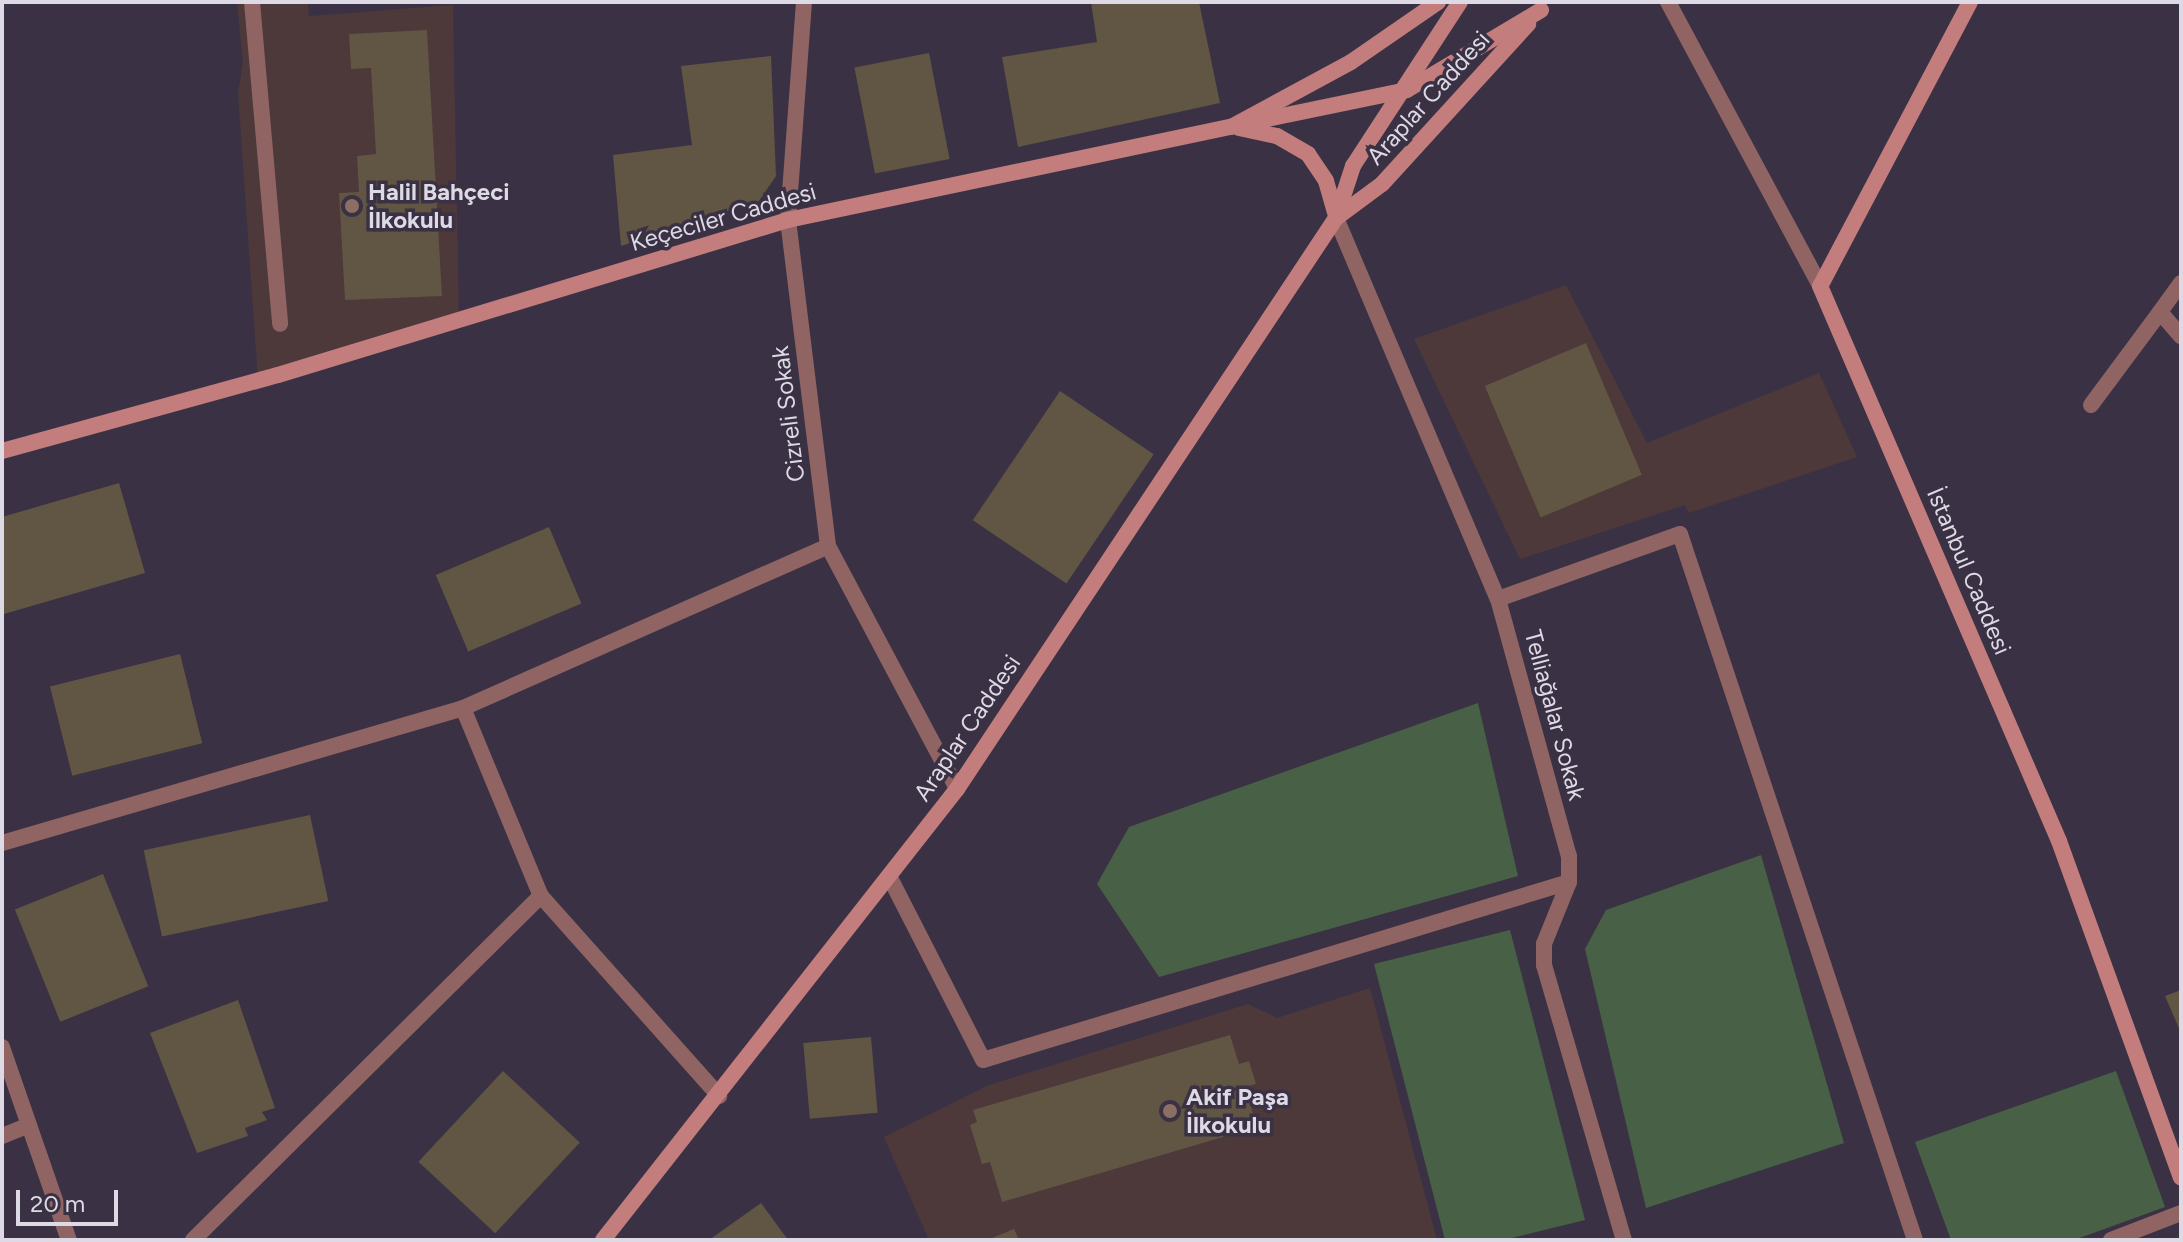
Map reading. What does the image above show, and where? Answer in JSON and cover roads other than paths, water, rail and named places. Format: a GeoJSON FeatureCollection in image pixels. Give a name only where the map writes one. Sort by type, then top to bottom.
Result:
{"type":"FeatureCollection","features":[{"type":"Feature","properties":{"kind":"street"},"geometry":{"type":"LineString","coordinates":[[252,2],[280,324]]}},
{"type":"Feature","properties":{"kind":"street","name":"Cizreli Sokak"},"geometry":{"type":"LineString","coordinates":[[804,2],[788,220],[828,546],[957,789]]}},
{"type":"Feature","properties":{"kind":"street","name":"Keçeciler Caddesi"},"geometry":{"type":"LineString","coordinates":[[2,451],[278,375],[788,220],[1231,127],[1351,62],[1438,2]]}},
{"type":"Feature","properties":{"kind":"street","name":"Araplar Caddesi"},"geometry":{"type":"LineString","coordinates":[[603,1240],[957,789],[1336,218],[1353,166],[1407,90],[1460,2]]}},
{"type":"Feature","properties":{"kind":"street"},"geometry":{"type":"LineString","coordinates":[[1668,2],[1820,286]]}},
{"type":"Feature","properties":{"kind":"street"},"geometry":{"type":"LineString","coordinates":[[1820,286],[1970,2]]}},
{"type":"Feature","properties":{"kind":"street"},"geometry":{"type":"LineString","coordinates":[[1231,127],[1407,90],[1544,6]]}},
{"type":"Feature","properties":{"kind":"street","name":"Araplar Caddesi"},"geometry":{"type":"LineString","coordinates":[[1336,218],[1382,184],[1544,6]]}},
{"type":"Feature","properties":{"kind":"street"},"geometry":{"type":"LineString","coordinates":[[1231,127],[1277,136],[1308,154],[1326,181],[1336,218]]}},
{"type":"Feature","properties":{"kind":"street","name":"Telliağalar Sokak"},"geometry":{"type":"LineString","coordinates":[[1336,218],[1498,599],[1569,856],[1569,882],[1547,934],[1544,965],[1624,1240]]}},
{"type":"Feature","properties":{"kind":"street"},"geometry":{"type":"LineString","coordinates":[[2091,405],[2181,283]]}},
{"type":"Feature","properties":{"kind":"street","name":"İstanbul Caddesi"},"geometry":{"type":"LineString","coordinates":[[1820,286],[2059,841],[2181,1178]]}},
{"type":"Feature","properties":{"kind":"street"},"geometry":{"type":"LineString","coordinates":[[2160,312],[2181,336]]}},
{"type":"Feature","properties":{"kind":"street"},"geometry":{"type":"LineString","coordinates":[[1498,599],[1680,534],[1915,1240]]}},
{"type":"Feature","properties":{"kind":"street"},"geometry":{"type":"LineString","coordinates":[[2,843],[463,708],[828,546]]}},
{"type":"Feature","properties":{"kind":"street"},"geometry":{"type":"LineString","coordinates":[[463,708],[541,896],[719,1096]]}},
{"type":"Feature","properties":{"kind":"street"},"geometry":{"type":"LineString","coordinates":[[890,878],[983,1060],[1569,882]]}},
{"type":"Feature","properties":{"kind":"street"},"geometry":{"type":"LineString","coordinates":[[193,1240],[541,896]]}},
{"type":"Feature","properties":{"kind":"street"},"geometry":{"type":"LineString","coordinates":[[2,1047],[69,1240]]}},
{"type":"Feature","properties":{"kind":"street"},"geometry":{"type":"LineString","coordinates":[[2,1136],[29,1125]]}},
{"type":"Feature","properties":{"kind":"street"},"geometry":{"type":"LineString","coordinates":[[2111,1240],[2181,1213]]}},
{"type":"Feature","properties":{"kind":"place","name":"Halil Bahçeci İlkokulu"},"geometry":{"type":"Point","coordinates":[352,206]}},
{"type":"Feature","properties":{"kind":"place","name":"Akif Paşa İlkokulu"},"geometry":{"type":"Point","coordinates":[1170,1111]}}]}
